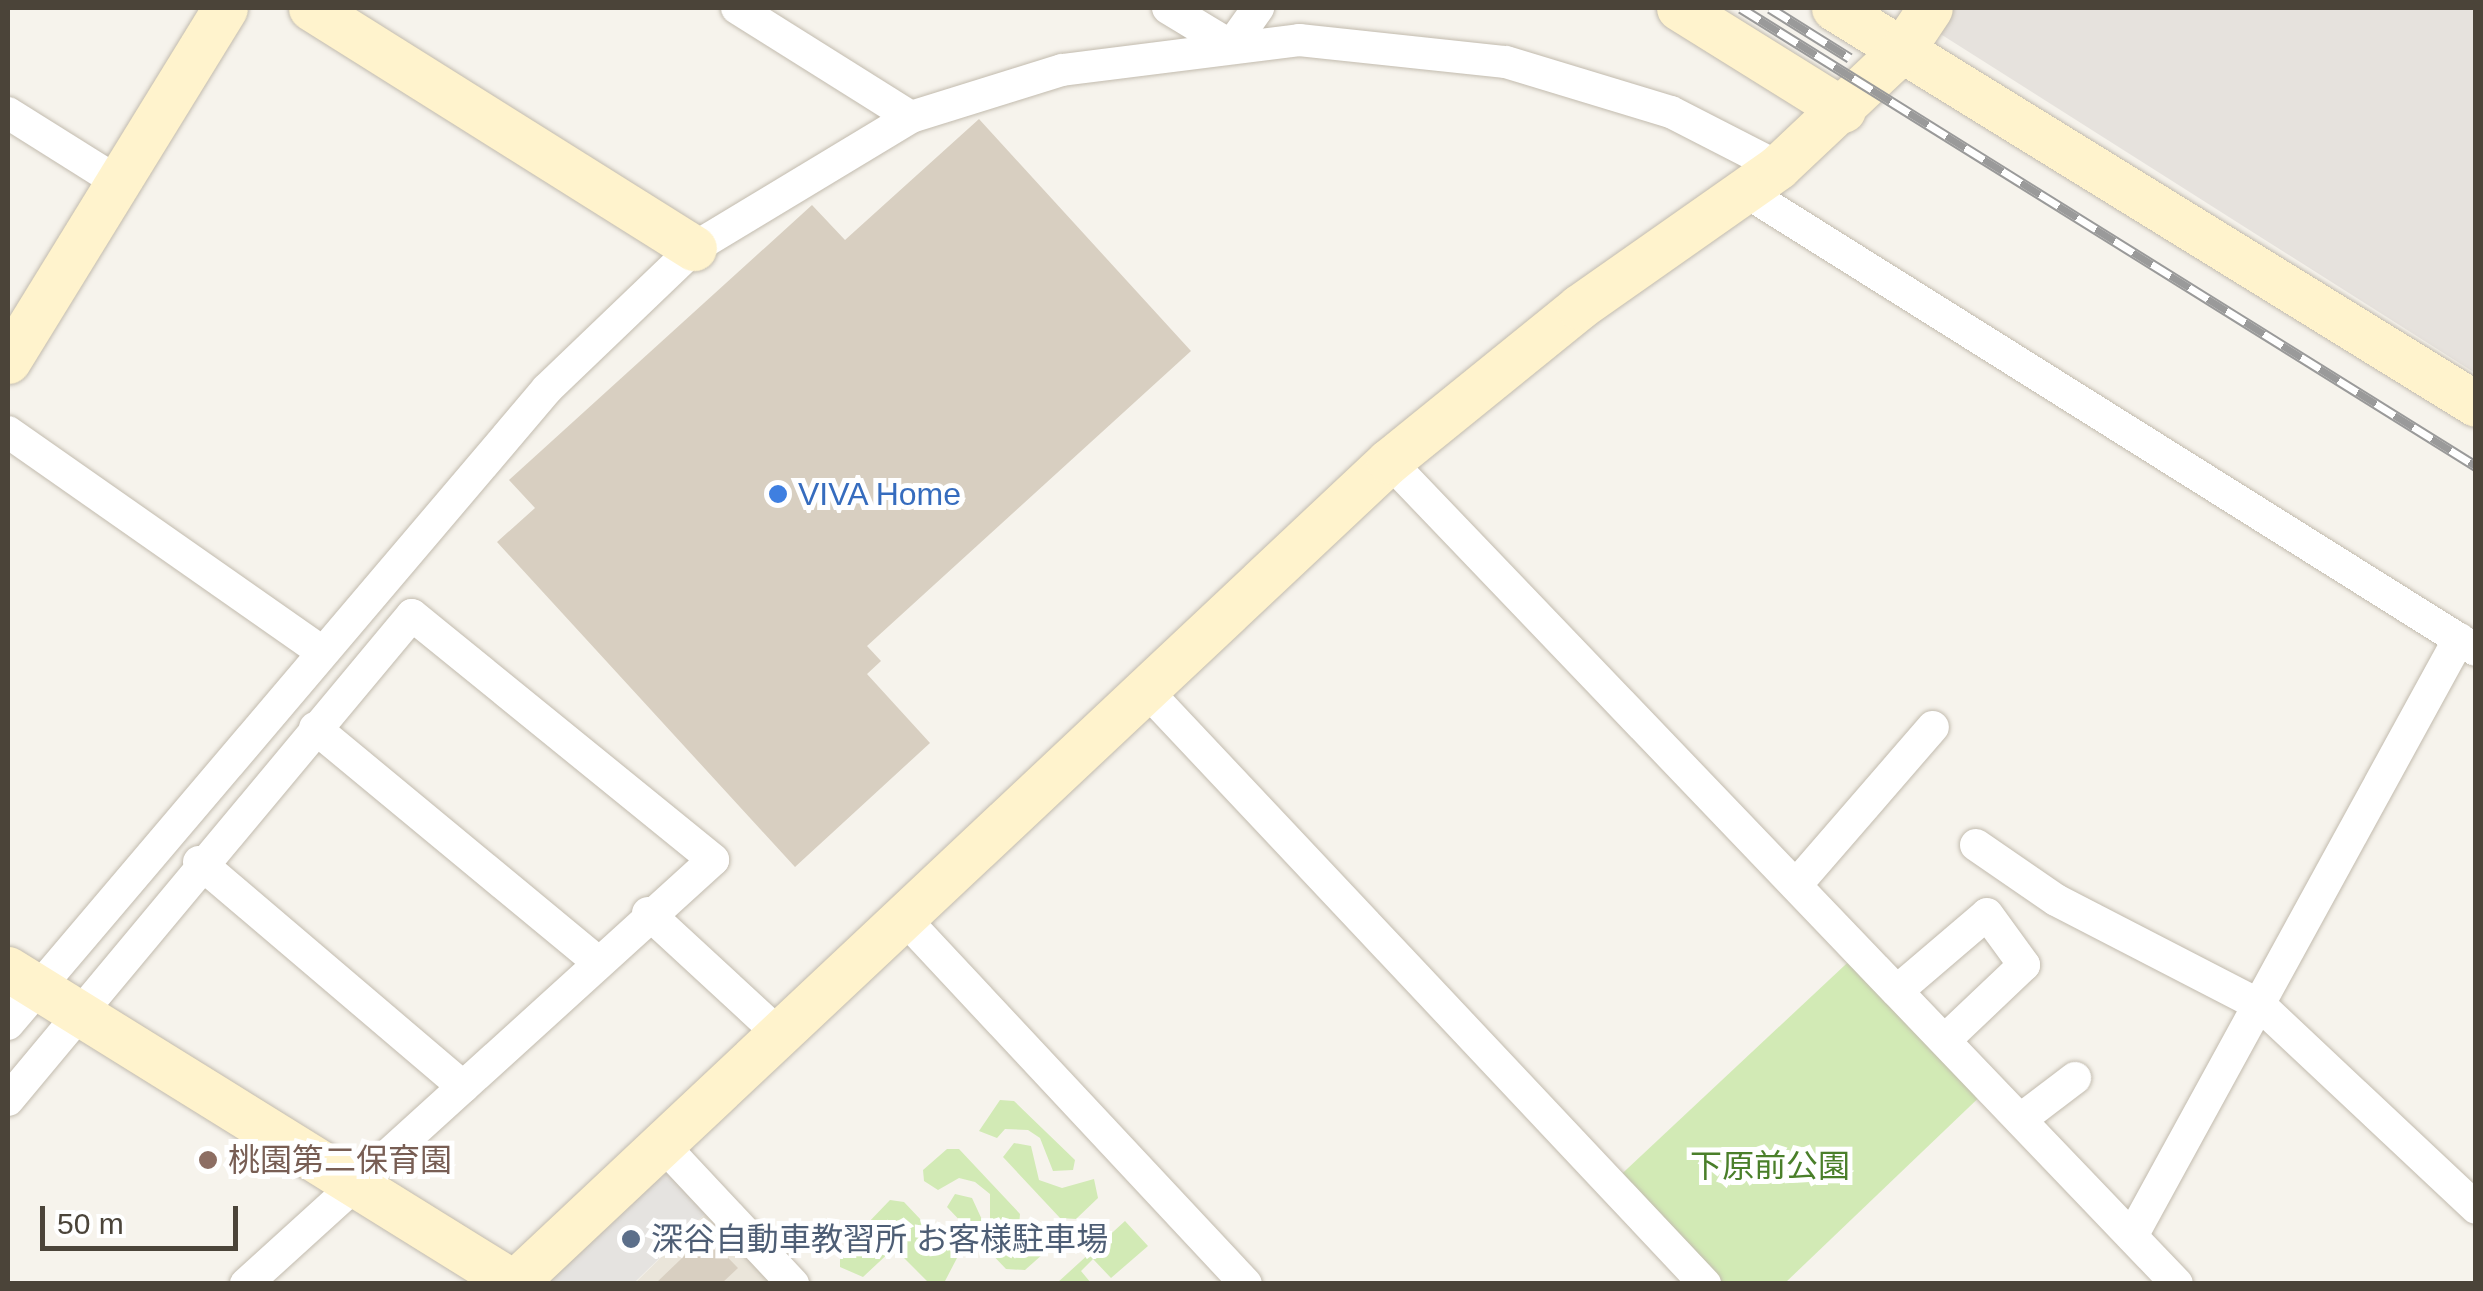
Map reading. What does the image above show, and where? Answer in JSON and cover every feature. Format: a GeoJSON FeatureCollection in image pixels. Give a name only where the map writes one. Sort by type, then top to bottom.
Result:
{"type":"FeatureCollection","features":[{"type":"Feature","properties":{"kind":"street"},"geometry":{"type":"LineString","coordinates":[[8,362],[225,8]]}},
{"type":"Feature","properties":{"kind":"street"},"geometry":{"type":"LineString","coordinates":[[311,8],[694,248]]}},
{"type":"Feature","properties":{"kind":"street"},"geometry":{"type":"LineString","coordinates":[[736,8],[910,117]]}},
{"type":"Feature","properties":{"kind":"street"},"geometry":{"type":"LineString","coordinates":[[1168,8],[1231,46]]}},
{"type":"Feature","properties":{"kind":"street"},"geometry":{"type":"LineString","coordinates":[[1231,46],[1258,8]]}},
{"type":"Feature","properties":{"kind":"street"},"geometry":{"type":"LineString","coordinates":[[1680,8],[1843,110]]}},
{"type":"Feature","properties":{"kind":"street"},"geometry":{"type":"LineString","coordinates":[[1834,8],[2476,404]]}},
{"type":"Feature","properties":{"kind":"street"},"geometry":{"type":"LineString","coordinates":[[23,978],[514,1283],[1389,461],[1579,306],[1760,179],[1843,110],[1902,50],[1930,8]]}},
{"type":"Feature","properties":{"kind":"street"},"geometry":{"type":"LineString","coordinates":[[8,1024],[23,978],[547,390],[694,248],[910,117],[1062,70],[1299,40],[1506,62],[1672,112],[1760,179],[2467,644],[2132,1236]]}},
{"type":"Feature","properties":{"kind":"street"},"geometry":{"type":"LineString","coordinates":[[8,113],[118,182]]}},
{"type":"Feature","properties":{"kind":"street"},"geometry":{"type":"LineString","coordinates":[[8,432],[319,650]]}},
{"type":"Feature","properties":{"kind":"street"},"geometry":{"type":"LineString","coordinates":[[1389,461],[2177,1284]]}},
{"type":"Feature","properties":{"kind":"street"},"geometry":{"type":"LineString","coordinates":[[8,1100],[82,1015],[199,862],[412,615],[714,860],[595,960],[463,1087],[246,1284]]}},
{"type":"Feature","properties":{"kind":"street"},"geometry":{"type":"LineString","coordinates":[[1146,690],[1706,1284]]}},
{"type":"Feature","properties":{"kind":"street"},"geometry":{"type":"LineString","coordinates":[[1796,885],[1933,727]]}},
{"type":"Feature","properties":{"kind":"street"},"geometry":{"type":"LineString","coordinates":[[316,728],[595,960]]}},
{"type":"Feature","properties":{"kind":"street"},"geometry":{"type":"LineString","coordinates":[[1976,844],[2056,900],[2261,1006],[2476,1208]]}},
{"type":"Feature","properties":{"kind":"street"},"geometry":{"type":"LineString","coordinates":[[199,862],[463,1087]]}},
{"type":"Feature","properties":{"kind":"street"},"geometry":{"type":"LineString","coordinates":[[648,913],[779,1034]]}},
{"type":"Feature","properties":{"kind":"street"},"geometry":{"type":"LineString","coordinates":[[1897,991],[1987,914],[2024,965],[1945,1040]]}},
{"type":"Feature","properties":{"kind":"street"},"geometry":{"type":"LineString","coordinates":[[904,917],[1246,1284]]}},
{"type":"Feature","properties":{"kind":"street"},"geometry":{"type":"LineString","coordinates":[[2021,1119],[2075,1078]]}},
{"type":"Feature","properties":{"kind":"street"},"geometry":{"type":"LineString","coordinates":[[662,1144],[793,1284]]}},
{"type":"Feature","properties":{"kind":"shaded area"},"geometry":{"type":"Polygon","coordinates":[[[1899,8],[2475,8],[2475,373],[1931,28],[1899,8]]]}},
{"type":"Feature","properties":{"kind":"shaded area","name":"深谷自動車教習所 お客様駐車場"},"geometry":{"type":"Polygon","coordinates":[[[664,1164],[710,1209],[634,1283],[536,1284],[664,1164]]]}},
{"type":"Feature","properties":{"kind":"shaded area"},"geometry":{"type":"Polygon","coordinates":[[[710,1209],[782,1284],[634,1284],[710,1209]]]}},
{"type":"Feature","properties":{"kind":"green space","name":"下原前公園"},"geometry":{"type":"Polygon","coordinates":[[[1860,951],[1990,1087],[1785,1283],[1705,1283],[1611,1184],[1860,951]]]}},
{"type":"Feature","properties":{"kind":"green space"},"geometry":{"type":"Polygon","coordinates":[[[1000,1100],[1014,1101],[1075,1160],[1073,1170],[1053,1171],[1040,1138],[1028,1130],[1005,1129],[997,1138],[979,1131],[1000,1100]]]}},
{"type":"Feature","properties":{"kind":"green space"},"geometry":{"type":"Polygon","coordinates":[[[1014,1143],[1031,1146],[1039,1180],[1062,1188],[1094,1179],[1098,1198],[1076,1219],[1060,1218],[1003,1157],[1014,1143]]]}},
{"type":"Feature","properties":{"kind":"green space"},"geometry":{"type":"Polygon","coordinates":[[[947,1149],[959,1149],[1020,1214],[1019,1225],[990,1223],[990,1194],[975,1182],[959,1178],[938,1190],[924,1181],[923,1170],[947,1149]]]}},
{"type":"Feature","properties":{"kind":"green space"},"geometry":{"type":"Polygon","coordinates":[[[955,1194],[972,1198],[990,1237],[1036,1232],[1043,1254],[1025,1270],[1006,1269],[947,1207],[955,1194]]]}},
{"type":"Feature","properties":{"kind":"green space"},"geometry":{"type":"Polygon","coordinates":[[[890,1200],[904,1202],[957,1258],[944,1283],[929,1283],[894,1248],[863,1277],[840,1267],[840,1252],[890,1200]]]}},
{"type":"Feature","properties":{"kind":"green space"},"geometry":{"type":"Polygon","coordinates":[[[1125,1221],[1148,1246],[1111,1278],[1093,1259],[1081,1271],[1091,1283],[1057,1283],[1125,1221]]]}},
{"type":"Feature","properties":{"kind":"building","name":"VIVA Home"},"geometry":{"type":"Polygon","coordinates":[[[979,119],[1191,351],[867,646],[881,661],[867,674],[930,743],[795,867],[497,542],[535,508],[509,480],[812,205],[845,240],[979,119]]]}},
{"type":"Feature","properties":{"kind":"building"},"geometry":{"type":"Polygon","coordinates":[[[706,1235],[738,1268],[721,1284],[655,1284],[706,1235]]]}},
{"type":"Feature","properties":{"kind":"railway"},"geometry":{"type":"LineString","coordinates":[[1741,8],[2476,466]]}},
{"type":"Feature","properties":{"kind":"railway"},"geometry":{"type":"LineString","coordinates":[[1770,8],[1850,58]]}},
{"type":"Feature","properties":{"kind":"place","name":"VIVA Home"},"geometry":{"type":"Point","coordinates":[778,494]}},
{"type":"Feature","properties":{"kind":"place","name":"桃園第二保育園"},"geometry":{"type":"Point","coordinates":[208,1160]}},
{"type":"Feature","properties":{"kind":"place","name":"深谷自動車教習所 お客様駐車場"},"geometry":{"type":"Point","coordinates":[631,1239]}}]}
